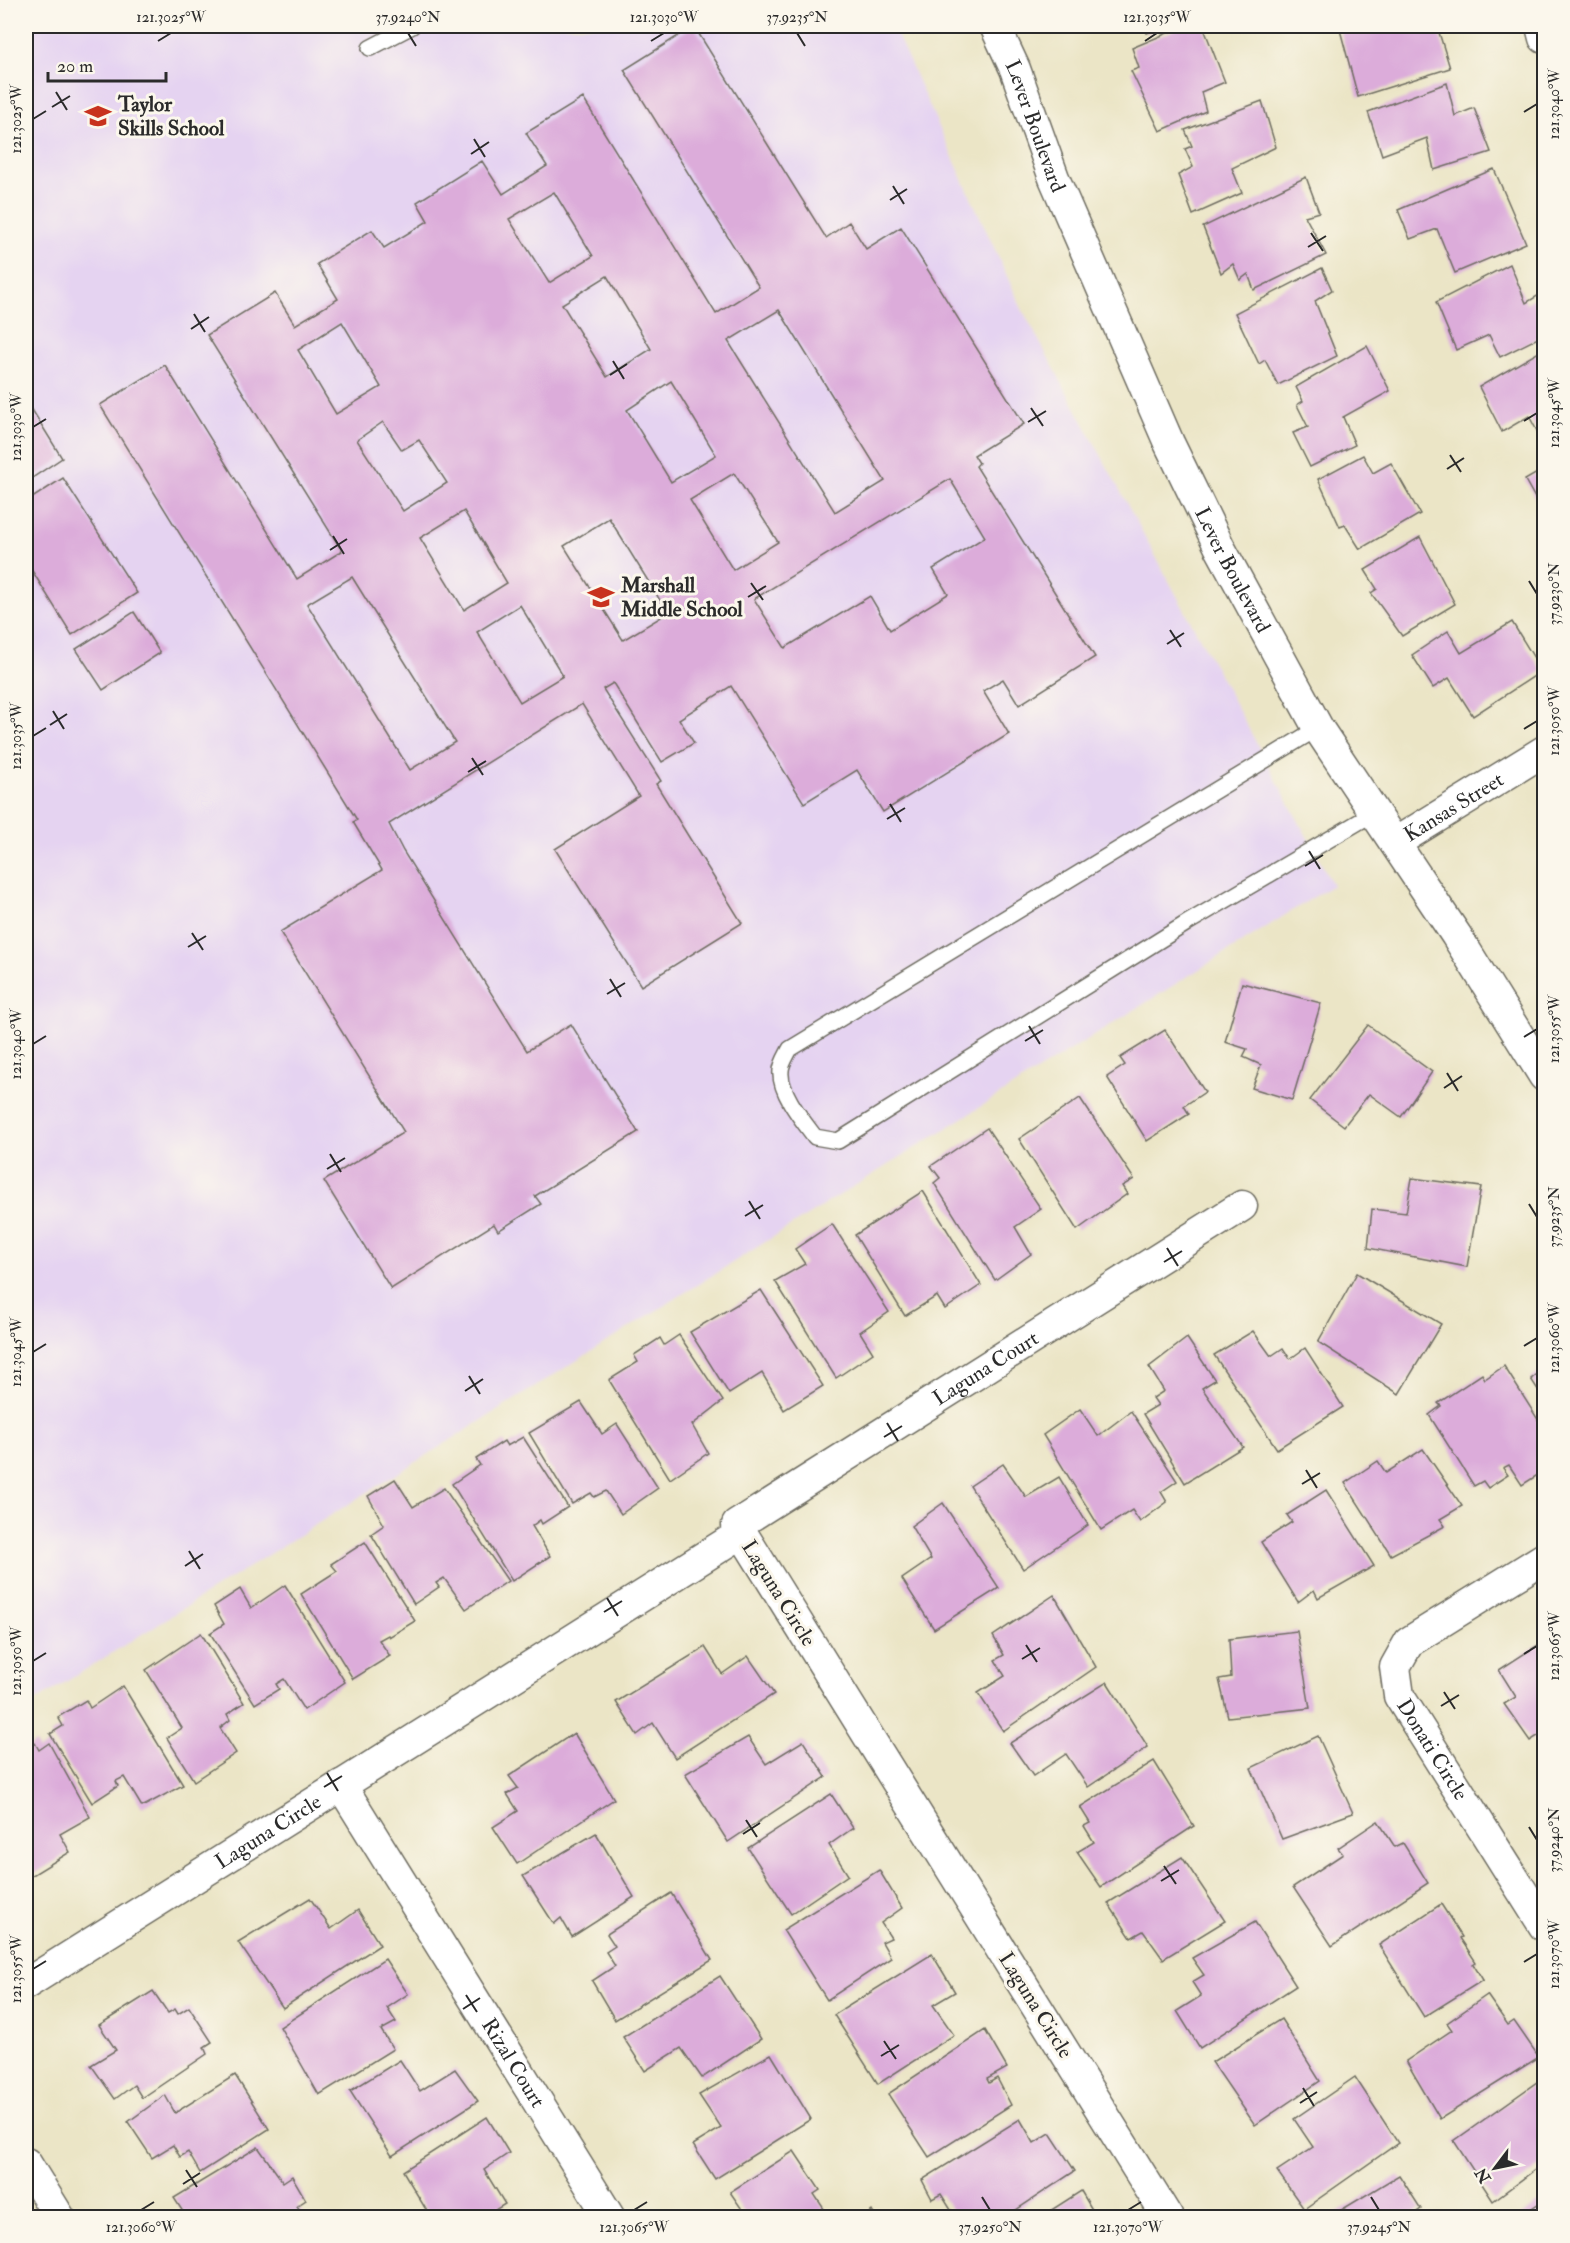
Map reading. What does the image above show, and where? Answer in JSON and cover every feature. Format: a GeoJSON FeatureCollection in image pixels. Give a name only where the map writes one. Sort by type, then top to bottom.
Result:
{"type":"FeatureCollection","features":[{"type":"Feature","properties":{"kind":"street","name":"Lever Boulevard"},"geometry":{"type":"LineString","coordinates":[[995,26],[1015,69],[1054,178],[1169,443],[1220,548],[1318,728],[1456,935],[1545,1076]]}},
{"type":"Feature","properties":{"kind":"street"},"geometry":{"type":"LineString","coordinates":[[1541,26],[1545,38]]}},
{"type":"Feature","properties":{"kind":"street","name":"Kansas Street"},"geometry":{"type":"LineString","coordinates":[[1395,843],[1545,751]]}},
{"type":"Feature","properties":{"kind":"street","name":"Laguna Court"},"geometry":{"type":"LineString","coordinates":[[742,1533],[737,1524],[1242,1206]]}},
{"type":"Feature","properties":{"kind":"street","name":"Laguna Circle"},"geometry":{"type":"LineString","coordinates":[[26,1984],[742,1533],[1168,2217]]}},
{"type":"Feature","properties":{"kind":"street","name":"Donati Circle"},"geometry":{"type":"LineString","coordinates":[[1545,1558],[1409,1642],[1395,1668],[1399,1696],[1545,1926]]}},
{"type":"Feature","properties":{"kind":"street","name":"Rizal Court"},"geometry":{"type":"LineString","coordinates":[[341,1785],[610,2217]]}},
{"type":"Feature","properties":{"kind":"street"},"geometry":{"type":"LineString","coordinates":[[26,2163],[60,2217]]}},
{"type":"Feature","properties":{"kind":"lane"},"geometry":{"type":"LineString","coordinates":[[370,48],[412,26]]}},
{"type":"Feature","properties":{"kind":"lane"},"geometry":{"type":"LineString","coordinates":[[1318,728],[790,1049],[781,1071],[785,1092],[804,1122],[815,1137],[838,1141],[1187,923],[1374,813]]}},
{"type":"Feature","properties":{"kind":"shaded area","name":"Marshall Middle School"},"geometry":{"type":"Polygon","coordinates":[[[26,26],[893,26],[1022,309],[1333,885],[26,1707],[26,26]]]}},
{"type":"Feature","properties":{"kind":"building"},"geometry":{"type":"Polygon","coordinates":[[[694,26],[826,238],[849,222],[866,249],[901,227],[1024,424],[974,455],[979,463],[976,466],[1095,657],[1019,705],[1003,679],[983,691],[1009,734],[883,812],[857,770],[804,803],[731,686],[679,719],[694,743],[662,762],[613,683],[603,689],[661,781],[656,784],[742,923],[641,986],[555,849],[639,796],[582,704],[389,824],[403,851],[527,1051],[571,1024],[638,1132],[535,1196],[541,1204],[498,1231],[494,1224],[391,1289],[324,1181],[404,1132],[280,932],[382,870],[353,822],[357,820],[100,405],[165,365],[297,579],[342,551],[207,335],[275,293],[295,325],[338,299],[317,264],[372,230],[384,248],[428,221],[417,202],[482,161],[503,194],[547,166],[526,133],[583,98],[716,314],[759,287],[624,70],[694,26]],[[554,192],[509,219],[549,283],[593,256],[554,192]],[[607,276],[562,304],[607,377],[651,349],[607,276]],[[779,310],[728,341],[835,512],[885,481],[779,310]],[[342,322],[298,350],[336,414],[381,387],[342,322]],[[671,381],[627,410],[671,482],[716,455],[671,381]],[[383,422],[357,440],[403,511],[447,483],[419,440],[402,450],[383,422]],[[734,473],[690,500],[733,570],[778,542],[734,473]],[[950,479],[754,599],[785,648],[870,596],[890,630],[948,594],[933,569],[985,537],[950,479]],[[464,511],[420,538],[464,610],[507,583],[464,511]],[[609,518],[564,546],[623,640],[668,613],[609,518]],[[352,577],[307,604],[410,770],[455,742],[352,577]],[[520,605],[477,632],[520,702],[563,676],[520,605]]]}},
{"type":"Feature","properties":{"kind":"building"},"geometry":{"type":"Polygon","coordinates":[[[1143,26],[1164,26],[1147,33],[1143,26]]]}},
{"type":"Feature","properties":{"kind":"building"},"geometry":{"type":"Polygon","coordinates":[[[1184,26],[1203,26],[1225,82],[1201,92],[1206,111],[1160,131],[1131,71],[1139,68],[1132,48],[1184,26]]]}},
{"type":"Feature","properties":{"kind":"building"},"geometry":{"type":"Polygon","coordinates":[[[1339,26],[1437,26],[1450,68],[1358,97],[1339,26]]]}},
{"type":"Feature","properties":{"kind":"building"},"geometry":{"type":"Polygon","coordinates":[[[1447,83],[1455,116],[1474,108],[1491,152],[1434,170],[1427,138],[1382,155],[1368,112],[1447,83]]]}},
{"type":"Feature","properties":{"kind":"building"},"geometry":{"type":"Polygon","coordinates":[[[1262,101],[1276,147],[1232,168],[1242,193],[1193,215],[1178,175],[1193,167],[1185,149],[1192,146],[1185,130],[1262,101]]]}},
{"type":"Feature","properties":{"kind":"building"},"geometry":{"type":"Polygon","coordinates":[[[1494,169],[1526,243],[1455,273],[1437,229],[1410,239],[1398,210],[1494,169]]]}},
{"type":"Feature","properties":{"kind":"building"},"geometry":{"type":"Polygon","coordinates":[[[1306,177],[1319,212],[1305,216],[1326,255],[1254,290],[1248,274],[1240,280],[1233,264],[1221,273],[1203,227],[1306,177]]]}},
{"type":"Feature","properties":{"kind":"building"},"geometry":{"type":"Polygon","coordinates":[[[1510,264],[1526,303],[1544,292],[1544,335],[1500,357],[1489,335],[1456,350],[1436,302],[1510,264]]]}},
{"type":"Feature","properties":{"kind":"building"},"geometry":{"type":"Polygon","coordinates":[[[1322,268],[1332,290],[1315,301],[1337,356],[1278,385],[1265,360],[1259,364],[1235,313],[1322,268]]]}},
{"type":"Feature","properties":{"kind":"building"},"geometry":{"type":"Polygon","coordinates":[[[1367,346],[1390,391],[1343,417],[1355,445],[1310,467],[1293,433],[1308,427],[1297,405],[1303,401],[1296,387],[1367,346]]]}},
{"type":"Feature","properties":{"kind":"building"},"geometry":{"type":"Polygon","coordinates":[[[1544,349],[1544,444],[1529,416],[1502,432],[1479,387],[1544,349]]]}},
{"type":"Feature","properties":{"kind":"building"},"geometry":{"type":"Polygon","coordinates":[[[26,400],[62,458],[26,482],[26,400]]]}},
{"type":"Feature","properties":{"kind":"building"},"geometry":{"type":"Polygon","coordinates":[[[1363,455],[1373,473],[1391,463],[1420,514],[1360,549],[1345,525],[1340,527],[1318,479],[1363,455]]]}},
{"type":"Feature","properties":{"kind":"building"},"geometry":{"type":"Polygon","coordinates":[[[1544,469],[1544,514],[1525,480],[1544,469]]]}},
{"type":"Feature","properties":{"kind":"building"},"geometry":{"type":"Polygon","coordinates":[[[63,478],[137,593],[72,635],[26,561],[26,502],[63,478]]]}},
{"type":"Feature","properties":{"kind":"building"},"geometry":{"type":"Polygon","coordinates":[[[1420,537],[1455,604],[1402,636],[1371,593],[1377,589],[1365,570],[1420,537]]]}},
{"type":"Feature","properties":{"kind":"building"},"geometry":{"type":"Polygon","coordinates":[[[134,612],[160,653],[103,690],[76,649],[134,612]]]}},
{"type":"Feature","properties":{"kind":"building"},"geometry":{"type":"Polygon","coordinates":[[[1512,622],[1542,671],[1473,716],[1449,678],[1433,688],[1412,655],[1448,631],[1461,653],[1512,622]]]}},
{"type":"Feature","properties":{"kind":"building"},"geometry":{"type":"Polygon","coordinates":[[[1242,983],[1321,1003],[1292,1100],[1252,1088],[1261,1065],[1243,1057],[1247,1049],[1225,1042],[1242,983]]]}},
{"type":"Feature","properties":{"kind":"building"},"geometry":{"type":"Polygon","coordinates":[[[1368,1025],[1432,1072],[1401,1117],[1369,1094],[1344,1126],[1310,1100],[1368,1025]]]}},
{"type":"Feature","properties":{"kind":"building"},"geometry":{"type":"Polygon","coordinates":[[[1165,1030],[1205,1092],[1184,1106],[1189,1114],[1147,1141],[1107,1077],[1125,1065],[1120,1058],[1165,1030]]]}},
{"type":"Feature","properties":{"kind":"building"},"geometry":{"type":"Polygon","coordinates":[[[1080,1098],[1134,1179],[1122,1186],[1127,1194],[1077,1230],[1019,1139],[1080,1098]]]}},
{"type":"Feature","properties":{"kind":"building"},"geometry":{"type":"Polygon","coordinates":[[[987,1128],[1041,1209],[1015,1227],[1031,1254],[995,1280],[934,1183],[940,1178],[931,1166],[987,1128]]]}},
{"type":"Feature","properties":{"kind":"building"},"geometry":{"type":"Polygon","coordinates":[[[1412,1178],[1481,1187],[1467,1267],[1368,1248],[1372,1209],[1406,1213],[1412,1178]]]}},
{"type":"Feature","properties":{"kind":"building"},"geometry":{"type":"Polygon","coordinates":[[[923,1191],[981,1285],[945,1309],[937,1296],[905,1316],[855,1235],[923,1191]]]}},
{"type":"Feature","properties":{"kind":"building"},"geometry":{"type":"Polygon","coordinates":[[[832,1224],[889,1312],[860,1332],[873,1353],[836,1378],[775,1281],[805,1264],[795,1249],[832,1224]]]}},
{"type":"Feature","properties":{"kind":"building"},"geometry":{"type":"Polygon","coordinates":[[[1357,1273],[1441,1324],[1399,1394],[1318,1342],[1357,1273]]]}},
{"type":"Feature","properties":{"kind":"building"},"geometry":{"type":"Polygon","coordinates":[[[761,1290],[823,1386],[784,1410],[762,1373],[729,1394],[690,1332],[761,1290]]]}},
{"type":"Feature","properties":{"kind":"building"},"geometry":{"type":"Polygon","coordinates":[[[1253,1331],[1271,1356],[1283,1348],[1290,1359],[1305,1348],[1343,1407],[1277,1449],[1214,1355],[1253,1331]]]}},
{"type":"Feature","properties":{"kind":"building"},"geometry":{"type":"Polygon","coordinates":[[[679,1335],[723,1401],[692,1425],[708,1453],[670,1479],[609,1380],[638,1362],[634,1355],[660,1338],[664,1345],[679,1335]]]}},
{"type":"Feature","properties":{"kind":"building"},"geometry":{"type":"Polygon","coordinates":[[[1187,1338],[1215,1380],[1202,1388],[1243,1447],[1185,1483],[1143,1414],[1158,1405],[1153,1398],[1164,1391],[1149,1367],[1187,1338]]]}},
{"type":"Feature","properties":{"kind":"building"},"geometry":{"type":"Polygon","coordinates":[[[1504,1366],[1544,1429],[1544,1471],[1522,1485],[1509,1465],[1503,1468],[1508,1475],[1488,1488],[1483,1481],[1474,1486],[1429,1415],[1441,1406],[1438,1403],[1482,1374],[1485,1379],[1504,1366]]]}},
{"type":"Feature","properties":{"kind":"building"},"geometry":{"type":"Polygon","coordinates":[[[1544,1369],[1544,1399],[1531,1379],[1544,1369]]]}},
{"type":"Feature","properties":{"kind":"building"},"geometry":{"type":"Polygon","coordinates":[[[581,1402],[602,1434],[617,1424],[658,1488],[621,1514],[606,1491],[594,1497],[591,1493],[572,1504],[529,1433],[581,1402]]]}},
{"type":"Feature","properties":{"kind":"building"},"geometry":{"type":"Polygon","coordinates":[[[1080,1409],[1098,1436],[1131,1411],[1177,1481],[1161,1492],[1167,1502],[1140,1522],[1132,1510],[1101,1530],[1043,1435],[1080,1409]]]}},
{"type":"Feature","properties":{"kind":"building"},"geometry":{"type":"Polygon","coordinates":[[[523,1437],[568,1507],[542,1524],[540,1520],[532,1526],[550,1556],[512,1581],[452,1484],[480,1465],[476,1459],[504,1441],[507,1446],[523,1437]]]}},
{"type":"Feature","properties":{"kind":"building"},"geometry":{"type":"Polygon","coordinates":[[[1423,1449],[1462,1506],[1440,1519],[1445,1526],[1391,1555],[1345,1483],[1378,1461],[1386,1473],[1423,1449]]]}},
{"type":"Feature","properties":{"kind":"building"},"geometry":{"type":"Polygon","coordinates":[[[1003,1464],[1026,1497],[1059,1477],[1088,1525],[1023,1569],[970,1486],[1003,1464]]]}},
{"type":"Feature","properties":{"kind":"building"},"geometry":{"type":"Polygon","coordinates":[[[395,1479],[413,1507],[444,1488],[508,1581],[466,1609],[444,1578],[436,1583],[439,1587],[414,1604],[371,1534],[384,1525],[368,1496],[395,1479]]]}},
{"type":"Feature","properties":{"kind":"building"},"geometry":{"type":"Polygon","coordinates":[[[1326,1490],[1374,1566],[1318,1598],[1314,1590],[1298,1602],[1261,1542],[1292,1522],[1287,1515],[1326,1490]]]}},
{"type":"Feature","properties":{"kind":"building"},"geometry":{"type":"Polygon","coordinates":[[[943,1503],[999,1588],[934,1629],[902,1579],[931,1559],[911,1526],[943,1503]]]}},
{"type":"Feature","properties":{"kind":"building"},"geometry":{"type":"Polygon","coordinates":[[[365,1542],[415,1621],[389,1637],[388,1635],[379,1640],[390,1656],[353,1679],[301,1594],[337,1571],[331,1564],[365,1542]]]}},
{"type":"Feature","properties":{"kind":"building"},"geometry":{"type":"Polygon","coordinates":[[[285,1585],[345,1682],[304,1710],[284,1679],[276,1684],[279,1689],[255,1704],[210,1633],[224,1624],[214,1606],[240,1589],[251,1608],[285,1585]]]}},
{"type":"Feature","properties":{"kind":"building"},"geometry":{"type":"Polygon","coordinates":[[[1054,1595],[1096,1667],[1003,1731],[978,1693],[1005,1676],[995,1660],[1004,1655],[993,1636],[1054,1595]]]}},
{"type":"Feature","properties":{"kind":"building"},"geometry":{"type":"Polygon","coordinates":[[[1297,1631],[1310,1708],[1228,1717],[1219,1679],[1231,1677],[1229,1639],[1297,1631]]]}},
{"type":"Feature","properties":{"kind":"building"},"geometry":{"type":"Polygon","coordinates":[[[201,1633],[244,1703],[227,1714],[230,1720],[220,1728],[236,1753],[194,1781],[167,1738],[182,1728],[146,1670],[201,1633]]]}},
{"type":"Feature","properties":{"kind":"building"},"geometry":{"type":"Polygon","coordinates":[[[1538,1645],[1542,1651],[1544,1650],[1544,1732],[1530,1741],[1504,1704],[1516,1697],[1499,1670],[1538,1645]]]}},
{"type":"Feature","properties":{"kind":"building"},"geometry":{"type":"Polygon","coordinates":[[[705,1647],[722,1674],[748,1656],[774,1694],[675,1758],[653,1723],[637,1735],[616,1702],[705,1647]]]}},
{"type":"Feature","properties":{"kind":"building"},"geometry":{"type":"Polygon","coordinates":[[[1107,1682],[1148,1747],[1088,1787],[1066,1754],[1033,1776],[1010,1743],[1107,1682]]]}},
{"type":"Feature","properties":{"kind":"building"},"geometry":{"type":"Polygon","coordinates":[[[123,1686],[183,1785],[142,1807],[124,1777],[116,1781],[118,1786],[92,1803],[50,1734],[63,1726],[58,1717],[86,1700],[90,1708],[123,1686]]]}},
{"type":"Feature","properties":{"kind":"building"},"geometry":{"type":"Polygon","coordinates":[[[574,1733],[614,1799],[517,1864],[493,1827],[518,1811],[507,1794],[518,1788],[509,1776],[574,1733]]]}},
{"type":"Feature","properties":{"kind":"building"},"geometry":{"type":"Polygon","coordinates":[[[1318,1736],[1353,1813],[1282,1839],[1251,1768],[1318,1736]]]}},
{"type":"Feature","properties":{"kind":"building"},"geometry":{"type":"Polygon","coordinates":[[[748,1737],[766,1764],[803,1741],[826,1777],[728,1842],[685,1774],[748,1737]]]}},
{"type":"Feature","properties":{"kind":"building"},"geometry":{"type":"Polygon","coordinates":[[[35,1743],[39,1750],[49,1743],[90,1817],[60,1834],[70,1852],[31,1876],[26,1867],[26,1749],[35,1743]]]}},
{"type":"Feature","properties":{"kind":"building"},"geometry":{"type":"Polygon","coordinates":[[[1154,1761],[1194,1826],[1101,1887],[1077,1852],[1094,1842],[1084,1826],[1090,1823],[1080,1807],[1154,1761]]]}},
{"type":"Feature","properties":{"kind":"building"},"geometry":{"type":"Polygon","coordinates":[[[831,1794],[853,1828],[829,1845],[848,1875],[791,1914],[748,1848],[831,1794]]]}},
{"type":"Feature","properties":{"kind":"building"},"geometry":{"type":"Polygon","coordinates":[[[1378,1821],[1395,1847],[1403,1843],[1428,1883],[1332,1946],[1293,1887],[1343,1854],[1338,1848],[1378,1821]]]}},
{"type":"Feature","properties":{"kind":"building"},"geometry":{"type":"Polygon","coordinates":[[[596,1833],[634,1897],[572,1937],[561,1918],[554,1924],[523,1876],[596,1833]]]}},
{"type":"Feature","properties":{"kind":"building"},"geometry":{"type":"Polygon","coordinates":[[[1182,1857],[1225,1921],[1163,1959],[1143,1931],[1131,1938],[1108,1903],[1182,1857]]]}},
{"type":"Feature","properties":{"kind":"building"},"geometry":{"type":"Polygon","coordinates":[[[879,1870],[902,1908],[881,1923],[891,1938],[882,1942],[891,1958],[827,2000],[783,1930],[879,1870]]]}},
{"type":"Feature","properties":{"kind":"building"},"geometry":{"type":"Polygon","coordinates":[[[671,1893],[712,1960],[615,2020],[592,1981],[615,1966],[606,1952],[615,1946],[607,1934],[671,1893]]]}},
{"type":"Feature","properties":{"kind":"building"},"geometry":{"type":"Polygon","coordinates":[[[310,1898],[331,1929],[358,1910],[380,1945],[283,2008],[238,1942],[310,1898]]]}},
{"type":"Feature","properties":{"kind":"building"},"geometry":{"type":"Polygon","coordinates":[[[1441,1904],[1476,1962],[1473,1964],[1483,1980],[1424,2017],[1379,1945],[1441,1904]]]}},
{"type":"Feature","properties":{"kind":"building"},"geometry":{"type":"Polygon","coordinates":[[[1255,1922],[1296,1986],[1200,2048],[1177,2011],[1201,1996],[1192,1982],[1204,1975],[1192,1958],[1255,1922]]]}},
{"type":"Feature","properties":{"kind":"building"},"geometry":{"type":"Polygon","coordinates":[[[932,1954],[955,1992],[933,2005],[954,2035],[878,2084],[834,2015],[932,1954]]]}},
{"type":"Feature","properties":{"kind":"building"},"geometry":{"type":"Polygon","coordinates":[[[385,1959],[408,1994],[387,2008],[396,2022],[381,2030],[393,2049],[319,2095],[280,2027],[385,1959]]]}},
{"type":"Feature","properties":{"kind":"building"},"geometry":{"type":"Polygon","coordinates":[[[720,1976],[761,2039],[702,2078],[681,2048],[645,2071],[623,2037],[720,1976]]]}},
{"type":"Feature","properties":{"kind":"building"},"geometry":{"type":"Polygon","coordinates":[[[153,1991],[168,2013],[175,2009],[178,2014],[189,2007],[212,2042],[204,2047],[207,2054],[142,2098],[134,2085],[115,2099],[91,2065],[116,2050],[99,2025],[153,1991]]]}},
{"type":"Feature","properties":{"kind":"building"},"geometry":{"type":"Polygon","coordinates":[[[1487,1995],[1508,2025],[1514,2021],[1539,2057],[1440,2119],[1406,2061],[1452,2030],[1447,2023],[1487,1995]]]}},
{"type":"Feature","properties":{"kind":"building"},"geometry":{"type":"Polygon","coordinates":[[[1281,2019],[1320,2081],[1255,2125],[1212,2062],[1281,2019]]]}},
{"type":"Feature","properties":{"kind":"building"},"geometry":{"type":"Polygon","coordinates":[[[985,2030],[1007,2068],[987,2079],[989,2083],[997,2078],[1011,2105],[929,2157],[888,2094],[985,2030]]]}},
{"type":"Feature","properties":{"kind":"building"},"geometry":{"type":"Polygon","coordinates":[[[771,2054],[811,2119],[715,2179],[693,2145],[721,2128],[699,2095],[771,2054]]]}},
{"type":"Feature","properties":{"kind":"building"},"geometry":{"type":"Polygon","coordinates":[[[400,2060],[420,2091],[455,2069],[478,2101],[392,2156],[350,2091],[400,2060]]]}},
{"type":"Feature","properties":{"kind":"building"},"geometry":{"type":"Polygon","coordinates":[[[235,2075],[269,2129],[200,2173],[188,2152],[180,2157],[173,2145],[152,2158],[128,2122],[165,2095],[175,2113],[235,2075]]]}},
{"type":"Feature","properties":{"kind":"building"},"geometry":{"type":"Polygon","coordinates":[[[1355,2077],[1398,2143],[1304,2209],[1277,2171],[1313,2147],[1294,2119],[1355,2077]]]}},
{"type":"Feature","properties":{"kind":"building"},"geometry":{"type":"Polygon","coordinates":[[[1544,2077],[1544,2172],[1540,2166],[1493,2201],[1454,2141],[1544,2077]]]}},
{"type":"Feature","properties":{"kind":"building"},"geometry":{"type":"Polygon","coordinates":[[[487,2117],[509,2153],[484,2170],[505,2204],[482,2218],[431,2218],[403,2171],[487,2117]]]}},
{"type":"Feature","properties":{"kind":"building"},"geometry":{"type":"Polygon","coordinates":[[[1020,2119],[1034,2143],[1050,2133],[1075,2171],[1004,2218],[956,2218],[941,2194],[932,2199],[922,2180],[1020,2119]]]}},
{"type":"Feature","properties":{"kind":"building"},"geometry":{"type":"Polygon","coordinates":[[[258,2147],[283,2182],[292,2176],[306,2200],[297,2206],[303,2214],[297,2218],[187,2218],[174,2198],[258,2147]]]}},
{"type":"Feature","properties":{"kind":"building"},"geometry":{"type":"Polygon","coordinates":[[[794,2151],[820,2190],[814,2194],[830,2218],[748,2218],[730,2192],[794,2151]]]}},
{"type":"Feature","properties":{"kind":"building"},"geometry":{"type":"Polygon","coordinates":[[[1399,2175],[1421,2209],[1408,2218],[1328,2218],[1399,2175]]]}},
{"type":"Feature","properties":{"kind":"building"},"geometry":{"type":"Polygon","coordinates":[[[1081,2191],[1097,2218],[1039,2218],[1081,2191]]]}},
{"type":"Feature","properties":{"kind":"building"},"geometry":{"type":"Polygon","coordinates":[[[1544,2200],[1544,2218],[1517,2218],[1544,2200]]]}},
{"type":"Feature","properties":{"kind":"building"},"geometry":{"type":"Polygon","coordinates":[[[872,2211],[876,2218],[862,2218],[872,2211]]]}},
{"type":"Feature","properties":{"kind":"place","name":"Taylor Skills School"},"geometry":{"type":"Point","coordinates":[98,116]}},
{"type":"Feature","properties":{"kind":"place","name":"Marshall Middle School"},"geometry":{"type":"Point","coordinates":[601,597]}}]}
